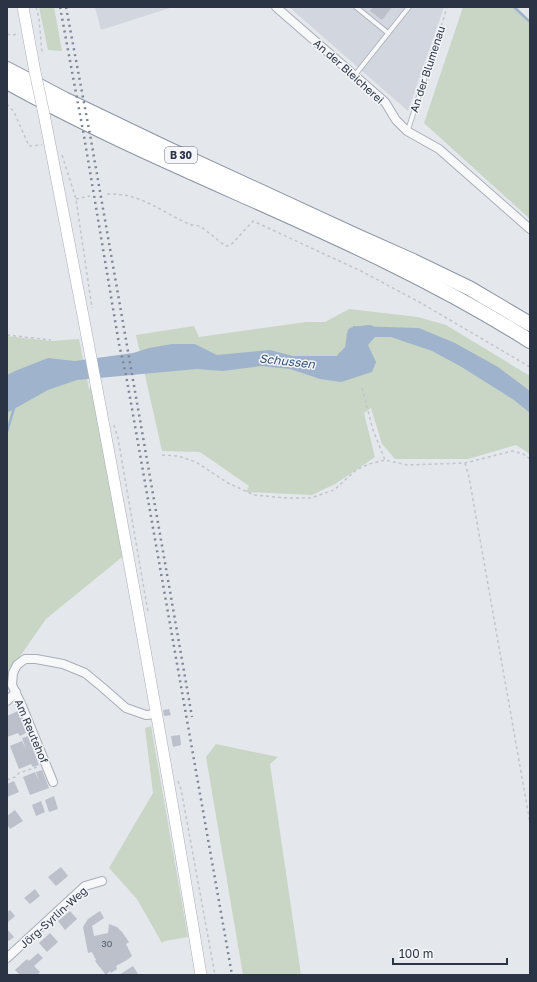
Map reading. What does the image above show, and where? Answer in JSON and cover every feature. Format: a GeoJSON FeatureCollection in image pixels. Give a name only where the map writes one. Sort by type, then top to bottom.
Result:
{"type":"FeatureCollection","features":[{"type":"Feature","properties":{"kind":"highway","name":"B 30"},"geometry":{"type":"LineString","coordinates":[[7,69],[64,99],[166,148],[420,264],[469,288],[530,324]]}},
{"type":"Feature","properties":{"kind":"highway","name":"B 30"},"geometry":{"type":"LineString","coordinates":[[7,82],[152,154],[354,245],[461,300],[530,341]]}},
{"type":"Feature","properties":{"kind":"street"},"geometry":{"type":"LineString","coordinates":[[23,7],[90,350],[157,714],[201,975]]}},
{"type":"Feature","properties":{"kind":"street","name":"An der Bleicherei"},"geometry":{"type":"LineString","coordinates":[[276,7],[384,102],[396,120],[407,131],[439,149],[530,229]]}},
{"type":"Feature","properties":{"kind":"street"},"geometry":{"type":"LineString","coordinates":[[16,692],[12,685],[13,673],[17,665],[26,659],[36,659],[63,664],[85,673],[126,708],[146,715],[157,714]]}},
{"type":"Feature","properties":{"kind":"street","name":"Am Reutehof"},"geometry":{"type":"LineString","coordinates":[[7,701],[16,692],[53,782]]}},
{"type":"Feature","properties":{"kind":"street","name":"Jörg-Syrlin-Weg"},"geometry":{"type":"LineString","coordinates":[[7,958],[85,886],[102,880]]}},
{"type":"Feature","properties":{"kind":"lane"},"geometry":{"type":"LineString","coordinates":[[356,7],[388,33]]}},
{"type":"Feature","properties":{"kind":"lane"},"geometry":{"type":"LineString","coordinates":[[355,75],[409,7]]}},
{"type":"Feature","properties":{"kind":"lane","name":"An der Blumenau"},"geometry":{"type":"LineString","coordinates":[[407,131],[434,49]]}},
{"type":"Feature","properties":{"kind":"path"},"geometry":{"type":"LineString","coordinates":[[36,7],[42,54]]}},
{"type":"Feature","properties":{"kind":"path","name":"An der Blumenau"},"geometry":{"type":"LineString","coordinates":[[434,49],[447,7]]}},
{"type":"Feature","properties":{"kind":"path"},"geometry":{"type":"LineString","coordinates":[[7,34],[28,33]]}},
{"type":"Feature","properties":{"kind":"path"},"geometry":{"type":"LineString","coordinates":[[7,104],[14,112],[29,146],[50,144]]}},
{"type":"Feature","properties":{"kind":"path"},"geometry":{"type":"LineString","coordinates":[[60,149],[76,199],[92,312]]}},
{"type":"Feature","properties":{"kind":"path"},"geometry":{"type":"LineString","coordinates":[[106,194],[133,196],[146,201],[191,225],[200,226],[226,246],[231,245],[253,221],[361,271],[530,367]]}},
{"type":"Feature","properties":{"kind":"path"},"geometry":{"type":"LineString","coordinates":[[76,199],[90,196]]}},
{"type":"Feature","properties":{"kind":"path"},"geometry":{"type":"LineString","coordinates":[[7,335],[51,340]]}},
{"type":"Feature","properties":{"kind":"path"},"geometry":{"type":"LineString","coordinates":[[362,388],[373,430],[385,460]]}},
{"type":"Feature","properties":{"kind":"path"},"geometry":{"type":"LineString","coordinates":[[162,455],[178,456],[196,462],[228,484],[254,495],[287,498],[311,498],[334,490],[356,470],[369,464],[385,460],[408,465],[466,463],[512,451],[523,454],[530,459]]}},
{"type":"Feature","properties":{"kind":"path"},"geometry":{"type":"LineString","coordinates":[[466,463],[530,823]]}},
{"type":"Feature","properties":{"kind":"path"},"geometry":{"type":"LineString","coordinates":[[7,780],[16,778],[19,773],[46,764]]}},
{"type":"Feature","properties":{"kind":"shaded area"},"geometry":{"type":"Polygon","coordinates":[[[95,7],[173,7],[101,30],[95,7]]]}},
{"type":"Feature","properties":{"kind":"shaded area"},"geometry":{"type":"Polygon","coordinates":[[[289,7],[444,7],[408,111],[369,77],[289,7]]]}},
{"type":"Feature","properties":{"kind":"green space"},"geometry":{"type":"Polygon","coordinates":[[[39,7],[54,7],[62,51],[48,50],[39,7]]]}},
{"type":"Feature","properties":{"kind":"green space"},"geometry":{"type":"Polygon","coordinates":[[[463,7],[517,7],[530,22],[530,219],[424,123],[463,7]]]}},
{"type":"Feature","properties":{"kind":"green space"},"geometry":{"type":"Polygon","coordinates":[[[349,309],[418,317],[446,325],[530,376],[530,454],[516,445],[468,459],[395,459],[382,444],[371,408],[364,413],[375,457],[335,484],[312,495],[246,492],[249,486],[200,452],[162,451],[136,335],[194,326],[199,337],[306,322],[325,322],[349,309]]]}},
{"type":"Feature","properties":{"kind":"green space"},"geometry":{"type":"Polygon","coordinates":[[[7,336],[51,341],[79,339],[89,389],[95,383],[127,553],[46,619],[9,672],[7,689],[7,336]]]}},
{"type":"Feature","properties":{"kind":"green space"},"geometry":{"type":"Polygon","coordinates":[[[151,726],[188,937],[165,941],[162,943],[137,899],[109,868],[153,793],[145,728],[151,726]]]}},
{"type":"Feature","properties":{"kind":"green space"},"geometry":{"type":"Polygon","coordinates":[[[216,744],[278,757],[270,764],[301,975],[243,975],[206,757],[216,744]]]}},
{"type":"Feature","properties":{"kind":"water"},"geometry":{"type":"Polygon","coordinates":[[[353,326],[419,328],[455,343],[498,367],[530,391],[530,413],[514,400],[460,366],[432,351],[391,337],[375,337],[368,345],[376,362],[372,372],[341,382],[320,379],[290,369],[261,366],[223,371],[197,369],[77,380],[48,390],[7,413],[7,375],[48,358],[75,361],[133,353],[149,348],[172,344],[195,344],[217,355],[270,350],[293,356],[337,356],[344,348],[356,343],[350,335],[353,326]]]}},
{"type":"Feature","properties":{"kind":"building"},"geometry":{"type":"Polygon","coordinates":[[[373,7],[392,7],[382,20],[370,11],[373,7]]]}},
{"type":"Feature","properties":{"kind":"building"},"geometry":{"type":"Polygon","coordinates":[[[169,709],[171,715],[164,716],[163,710],[169,709]]]}},
{"type":"Feature","properties":{"kind":"building"},"geometry":{"type":"Polygon","coordinates":[[[18,711],[26,733],[20,736],[18,733],[7,737],[7,716],[18,711]]]}},
{"type":"Feature","properties":{"kind":"building"},"geometry":{"type":"Polygon","coordinates":[[[180,735],[181,745],[173,747],[171,736],[180,735]]]}},
{"type":"Feature","properties":{"kind":"building"},"geometry":{"type":"Polygon","coordinates":[[[28,736],[39,765],[33,767],[31,764],[19,769],[10,746],[22,741],[26,749],[22,738],[28,736]]]}},
{"type":"Feature","properties":{"kind":"building"},"geometry":{"type":"Polygon","coordinates":[[[42,770],[49,788],[30,795],[23,777],[35,772],[39,781],[36,772],[42,770]]]}},
{"type":"Feature","properties":{"kind":"building"},"geometry":{"type":"Polygon","coordinates":[[[14,781],[19,792],[7,797],[7,784],[14,781]]]}},
{"type":"Feature","properties":{"kind":"building"},"geometry":{"type":"Polygon","coordinates":[[[54,796],[58,809],[49,812],[45,800],[54,796]]]}},
{"type":"Feature","properties":{"kind":"building"},"geometry":{"type":"Polygon","coordinates":[[[41,801],[45,812],[36,816],[32,805],[41,801]]]}},
{"type":"Feature","properties":{"kind":"building"},"geometry":{"type":"Polygon","coordinates":[[[15,810],[23,821],[10,829],[7,824],[7,816],[15,810]]]}},
{"type":"Feature","properties":{"kind":"building"},"geometry":{"type":"Polygon","coordinates":[[[61,867],[68,876],[56,886],[48,877],[61,867]]]}},
{"type":"Feature","properties":{"kind":"building"},"geometry":{"type":"Polygon","coordinates":[[[35,889],[40,896],[30,904],[24,898],[35,889]]]}},
{"type":"Feature","properties":{"kind":"building"},"geometry":{"type":"Polygon","coordinates":[[[10,910],[15,916],[7,923],[7,912],[10,910]]]}},
{"type":"Feature","properties":{"kind":"building"},"geometry":{"type":"Polygon","coordinates":[[[70,911],[77,919],[65,930],[58,921],[70,911]]]}},
{"type":"Feature","properties":{"kind":"building"},"geometry":{"type":"Polygon","coordinates":[[[100,911],[104,918],[92,926],[94,936],[108,933],[109,924],[117,927],[129,942],[126,944],[132,956],[116,966],[117,969],[111,973],[110,971],[106,975],[95,961],[96,960],[92,952],[88,953],[83,927],[88,919],[100,911]]]}},
{"type":"Feature","properties":{"kind":"building"},"geometry":{"type":"Polygon","coordinates":[[[7,929],[14,937],[9,941],[7,939],[7,929]]]}},
{"type":"Feature","properties":{"kind":"building"},"geometry":{"type":"Polygon","coordinates":[[[50,933],[58,942],[47,952],[39,943],[50,933]]]}},
{"type":"Feature","properties":{"kind":"building"},"geometry":{"type":"Polygon","coordinates":[[[38,953],[43,958],[34,966],[40,972],[37,975],[20,975],[15,970],[27,959],[29,961],[38,953]]]}},
{"type":"Feature","properties":{"kind":"building"},"geometry":{"type":"Polygon","coordinates":[[[133,966],[138,974],[137,975],[119,975],[133,966]]]}},
{"type":"Feature","properties":{"kind":"waterway"},"geometry":{"type":"LineString","coordinates":[[514,7],[530,22]]}},
{"type":"Feature","properties":{"kind":"waterway","name":"Schussen"},"geometry":{"type":"LineString","coordinates":[[344,358],[351,355],[354,334],[369,332]]}},
{"type":"Feature","properties":{"kind":"waterway"},"geometry":{"type":"LineString","coordinates":[[7,432],[14,408]]}},
{"type":"Feature","properties":{"kind":"railway"},"geometry":{"type":"LineString","coordinates":[[60,7],[232,975]]}},
{"type":"Feature","properties":{"kind":"railway"},"geometry":{"type":"LineString","coordinates":[[66,7],[91,140],[192,717]]}}]}
